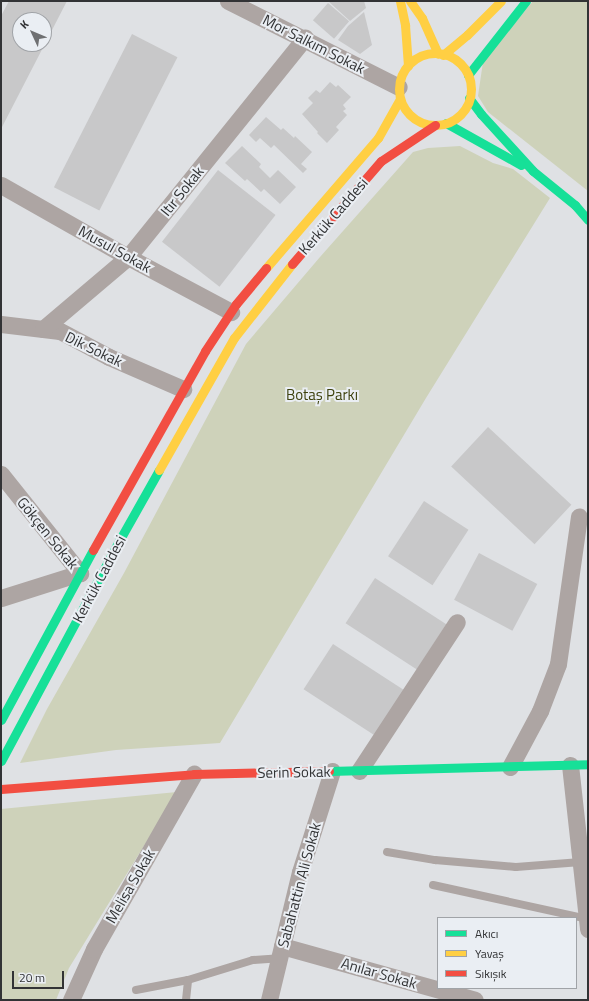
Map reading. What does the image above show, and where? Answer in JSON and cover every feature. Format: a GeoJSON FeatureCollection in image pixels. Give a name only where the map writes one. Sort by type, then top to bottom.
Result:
{"type":"FeatureCollection","features":[{"type":"Feature","properties":{"kind":"street","name":"Mor Salkım Sokak"},"geometry":{"type":"LineString","coordinates":[[228,1],[305,38],[400,93]]}},
{"type":"Feature","properties":{"kind":"street"},"geometry":{"type":"LineString","coordinates":[[400,1],[405,25],[408,66]]}},
{"type":"Feature","properties":{"kind":"street"},"geometry":{"type":"LineString","coordinates":[[410,1],[422,18],[440,54]]}},
{"type":"Feature","properties":{"kind":"street"},"geometry":{"type":"LineString","coordinates":[[440,54],[467,35],[501,1]]}},
{"type":"Feature","properties":{"kind":"street"},"geometry":{"type":"LineString","coordinates":[[468,75],[526,1]]}},
{"type":"Feature","properties":{"kind":"street","name":"Itır Sokak"},"geometry":{"type":"LineString","coordinates":[[43,329],[128,257],[305,38]]}},
{"type":"Feature","properties":{"kind":"street"},"geometry":{"type":"LineString","coordinates":[[427,54],[440,54],[456,60],[468,75],[470,86],[469,98],[465,109],[457,118],[446,123],[435,125],[426,124],[410,115],[400,93],[402,76],[408,66],[416,59],[427,54]]}},
{"type":"Feature","properties":{"kind":"street","name":"Kerkük Caddesi"},"geometry":{"type":"LineString","coordinates":[[1,720],[80,573],[183,390],[231,312],[292,236],[378,138],[400,93]]}},
{"type":"Feature","properties":{"kind":"street"},"geometry":{"type":"LineString","coordinates":[[469,98],[481,114],[533,171],[575,205],[588,220]]}},
{"type":"Feature","properties":{"kind":"street"},"geometry":{"type":"LineString","coordinates":[[446,123],[491,150],[533,171]]}},
{"type":"Feature","properties":{"kind":"street","name":"Kerkük Caddesi"},"geometry":{"type":"LineString","coordinates":[[1,761],[97,582],[234,338],[298,257],[376,166],[396,150],[435,125]]}},
{"type":"Feature","properties":{"kind":"street","name":"Musul Sokak"},"geometry":{"type":"LineString","coordinates":[[1,185],[128,257],[231,312]]}},
{"type":"Feature","properties":{"kind":"street"},"geometry":{"type":"LineString","coordinates":[[231,312],[246,322]]}},
{"type":"Feature","properties":{"kind":"street","name":"Dik Sokak"},"geometry":{"type":"LineString","coordinates":[[1,324],[60,332],[109,357],[183,390]]}},
{"type":"Feature","properties":{"kind":"street"},"geometry":{"type":"LineString","coordinates":[[183,390],[199,398]]}},
{"type":"Feature","properties":{"kind":"street","name":"Gökçen Sokak"},"geometry":{"type":"LineString","coordinates":[[1,474],[80,573]]}},
{"type":"Feature","properties":{"kind":"street"},"geometry":{"type":"LineString","coordinates":[[510,767],[540,711],[558,664],[579,516]]}},
{"type":"Feature","properties":{"kind":"street"},"geometry":{"type":"LineString","coordinates":[[1,598],[80,573],[97,582]]}},
{"type":"Feature","properties":{"kind":"street"},"geometry":{"type":"LineString","coordinates":[[359,770],[457,622]]}},
{"type":"Feature","properties":{"kind":"street","name":"Serin Sokak"},"geometry":{"type":"LineString","coordinates":[[1,789],[194,774],[588,764]]}},
{"type":"Feature","properties":{"kind":"street"},"geometry":{"type":"LineString","coordinates":[[570,765],[588,922]]}},
{"type":"Feature","properties":{"kind":"street","name":"Sabahattin Ali Sokak"},"geometry":{"type":"LineString","coordinates":[[269,1000],[300,872],[332,771]]}},
{"type":"Feature","properties":{"kind":"street","name":"Melisa Sokak"},"geometry":{"type":"LineString","coordinates":[[70,1000],[94,949],[194,774]]}},
{"type":"Feature","properties":{"kind":"street","name":"Anılar Sokak"},"geometry":{"type":"LineString","coordinates":[[281,952],[475,1000]]}},
{"type":"Feature","properties":{"kind":"lane"},"geometry":{"type":"LineString","coordinates":[[387,852],[435,860],[516,867],[581,862]]}},
{"type":"Feature","properties":{"kind":"lane"},"geometry":{"type":"LineString","coordinates":[[433,885],[567,917]]}},
{"type":"Feature","properties":{"kind":"lane"},"geometry":{"type":"LineString","coordinates":[[577,919],[588,922]]}},
{"type":"Feature","properties":{"kind":"lane"},"geometry":{"type":"LineString","coordinates":[[136,990],[188,980],[281,952]]}},
{"type":"Feature","properties":{"kind":"lane"},"geometry":{"type":"LineString","coordinates":[[186,1000],[188,980]]}},
{"type":"Feature","properties":{"kind":"green space"},"geometry":{"type":"Polygon","coordinates":[[[533,1],[588,1],[588,191],[488,112],[478,96],[483,62],[533,1]]]}},
{"type":"Feature","properties":{"kind":"green space","name":"Botaş Parkı"},"geometry":{"type":"Polygon","coordinates":[[[460,146],[493,163],[513,169],[550,198],[426,398],[220,743],[116,750],[20,763],[47,709],[124,573],[246,344],[320,257],[413,152],[428,148],[460,146]]]}},
{"type":"Feature","properties":{"kind":"green space"},"geometry":{"type":"Polygon","coordinates":[[[177,792],[69,968],[56,1000],[1,1000],[1,809],[177,792]]]}},
{"type":"Feature","properties":{"kind":"building"},"geometry":{"type":"Polygon","coordinates":[[[9,1],[67,1],[52,30],[52,12],[12,12],[12,52],[41,52],[1,129],[1,16],[9,1]]]}},
{"type":"Feature","properties":{"kind":"building"},"geometry":{"type":"Polygon","coordinates":[[[328,1],[364,1],[366,8],[350,21],[328,1]]]}},
{"type":"Feature","properties":{"kind":"building"},"geometry":{"type":"Polygon","coordinates":[[[328,3],[349,21],[334,39],[313,20],[328,3]]]}},
{"type":"Feature","properties":{"kind":"building"},"geometry":{"type":"Polygon","coordinates":[[[364,12],[372,45],[360,54],[338,40],[348,26],[364,12]]]}},
{"type":"Feature","properties":{"kind":"building"},"geometry":{"type":"Polygon","coordinates":[[[132,34],[177,57],[99,210],[54,187],[132,34]]]}},
{"type":"Feature","properties":{"kind":"building"},"geometry":{"type":"Polygon","coordinates":[[[330,82],[336,87],[338,85],[351,97],[343,105],[346,109],[343,111],[347,115],[336,127],[339,130],[327,143],[302,114],[313,103],[308,98],[316,90],[320,93],[330,82]]]}},
{"type":"Feature","properties":{"kind":"building"},"geometry":{"type":"Polygon","coordinates":[[[266,117],[281,130],[283,128],[294,138],[295,136],[312,152],[301,164],[307,169],[303,173],[274,145],[271,148],[260,138],[256,142],[249,135],[266,117]]]}},
{"type":"Feature","properties":{"kind":"building"},"geometry":{"type":"Polygon","coordinates":[[[242,146],[261,164],[259,167],[270,178],[278,170],[296,187],[280,204],[264,189],[261,192],[247,179],[245,181],[225,163],[242,146]]]}},
{"type":"Feature","properties":{"kind":"building"},"geometry":{"type":"Polygon","coordinates":[[[218,170],[276,215],[219,287],[162,242],[218,170]]]}},
{"type":"Feature","properties":{"kind":"building"},"geometry":{"type":"Polygon","coordinates":[[[488,427],[571,505],[535,544],[451,466],[488,427]]]}},
{"type":"Feature","properties":{"kind":"building"},"geometry":{"type":"Polygon","coordinates":[[[424,501],[468,530],[433,585],[388,556],[424,501]]]}},
{"type":"Feature","properties":{"kind":"building"},"geometry":{"type":"Polygon","coordinates":[[[479,553],[537,584],[512,631],[454,600],[479,553]]]}},
{"type":"Feature","properties":{"kind":"building"},"geometry":{"type":"Polygon","coordinates":[[[375,578],[446,624],[417,670],[346,623],[375,578]]]}},
{"type":"Feature","properties":{"kind":"building"},"geometry":{"type":"Polygon","coordinates":[[[333,644],[404,690],[375,736],[304,689],[333,644]]]}},
{"type":"Feature","properties":{"kind":"traffic: fast"},"geometry":{"type":"LineString","coordinates":[[468,75],[526,1]]}},
{"type":"Feature","properties":{"kind":"traffic: fast"},"geometry":{"type":"LineString","coordinates":[[469,98],[481,114],[533,171],[575,205],[588,220]]}},
{"type":"Feature","properties":{"kind":"traffic: fast"},"geometry":{"type":"LineString","coordinates":[[446,123],[521,165]]}},
{"type":"Feature","properties":{"kind":"traffic: fast"},"geometry":{"type":"LineString","coordinates":[[1,761],[119,541],[159,470]]}},
{"type":"Feature","properties":{"kind":"traffic: fast"},"geometry":{"type":"LineString","coordinates":[[1,720],[93,550]]}},
{"type":"Feature","properties":{"kind":"traffic: fast"},"geometry":{"type":"LineString","coordinates":[[329,771],[588,764]]}},
{"type":"Feature","properties":{"kind":"traffic: slow"},"geometry":{"type":"LineString","coordinates":[[400,1],[405,25],[408,66]]}},
{"type":"Feature","properties":{"kind":"traffic: slow"},"geometry":{"type":"LineString","coordinates":[[410,1],[422,18],[438,54]]}},
{"type":"Feature","properties":{"kind":"traffic: slow"},"geometry":{"type":"LineString","coordinates":[[443,55],[467,35],[501,1]]}},
{"type":"Feature","properties":{"kind":"traffic: slow"},"geometry":{"type":"LineString","coordinates":[[435,53],[455,59],[465,69],[471,89],[465,109],[455,119],[435,125],[415,119],[405,109],[399,89],[405,69],[415,59],[435,53]]}},
{"type":"Feature","properties":{"kind":"traffic: slow"},"geometry":{"type":"LineString","coordinates":[[266,268],[378,138],[400,99]]}},
{"type":"Feature","properties":{"kind":"traffic: slow"},"geometry":{"type":"LineString","coordinates":[[159,470],[234,338],[292,264]]}},
{"type":"Feature","properties":{"kind":"traffic: jam"},"geometry":{"type":"LineString","coordinates":[[292,264],[381,161],[435,125]]}},
{"type":"Feature","properties":{"kind":"traffic: jam"},"geometry":{"type":"LineString","coordinates":[[93,550],[205,351],[236,304],[266,268]]}},
{"type":"Feature","properties":{"kind":"traffic: jam"},"geometry":{"type":"LineString","coordinates":[[1,789],[194,774],[329,771]]}}]}
